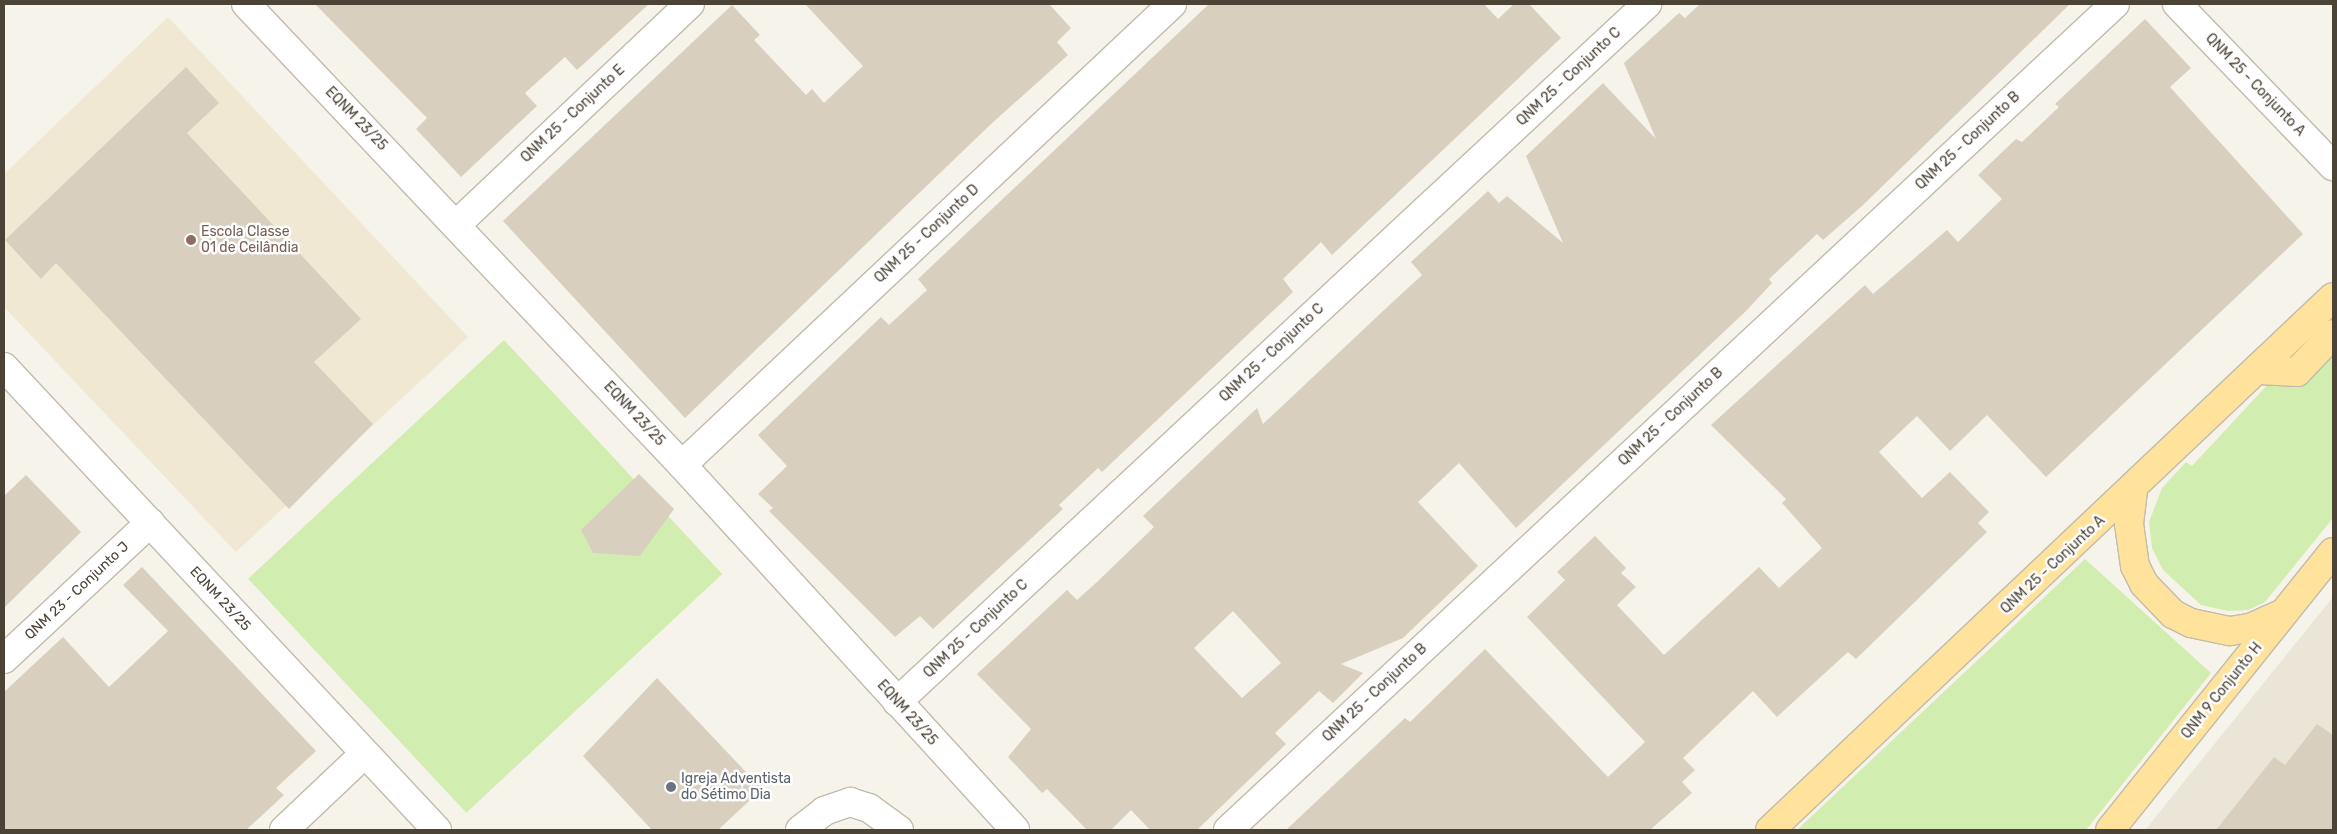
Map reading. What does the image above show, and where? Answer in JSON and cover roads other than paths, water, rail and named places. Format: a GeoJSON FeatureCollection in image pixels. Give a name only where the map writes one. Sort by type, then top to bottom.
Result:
{"type":"FeatureCollection","features":[{"type":"Feature","properties":{"kind":"main road","name":"QNM 25 - Conjunto A"},"geometry":{"type":"LineString","coordinates":[[1770,830],[2133,490],[2333,297]]}},
{"type":"Feature","properties":{"kind":"main road"},"geometry":{"type":"LineString","coordinates":[[2259,370],[2297,372],[2333,334]]}},
{"type":"Feature","properties":{"kind":"main road"},"geometry":{"type":"LineString","coordinates":[[2133,490],[2129,524],[2135,566],[2144,584],[2173,614],[2200,626],[2230,630],[2250,628],[2286,611]]}},
{"type":"Feature","properties":{"kind":"main road","name":"QNM 9 Conjunto H"},"geometry":{"type":"LineString","coordinates":[[2110,830],[2333,552]]}},
{"type":"Feature","properties":{"kind":"street","name":"EQNM 23/25"},"geometry":{"type":"LineString","coordinates":[[246,4],[682,465],[1015,830]]}},
{"type":"Feature","properties":{"kind":"street","name":"QNM 25 - Conjunto E"},"geometry":{"type":"LineString","coordinates":[[456,224],[690,4]]}},
{"type":"Feature","properties":{"kind":"street","name":"QNM 25 - Conjunto D"},"geometry":{"type":"LineString","coordinates":[[682,465],[1172,4]]}},
{"type":"Feature","properties":{"kind":"street","name":"QNM 25 - Conjunto C"},"geometry":{"type":"LineString","coordinates":[[898,702],[1647,4]]}},
{"type":"Feature","properties":{"kind":"street","name":"QNM 25 - Conjunto B"},"geometry":{"type":"LineString","coordinates":[[1228,830],[2115,4]]}},
{"type":"Feature","properties":{"kind":"street","name":"QNM 25 - Conjunto A"},"geometry":{"type":"LineString","coordinates":[[2177,4],[2333,166]]}},
{"type":"Feature","properties":{"kind":"street","name":"EQNM 23/25"},"geometry":{"type":"LineString","coordinates":[[4,367],[364,754],[438,830]]}},
{"type":"Feature","properties":{"kind":"street","name":"QNM 23 - Conjunto J"},"geometry":{"type":"LineString","coordinates":[[4,659],[150,523]]}},
{"type":"Feature","properties":{"kind":"street"},"geometry":{"type":"LineString","coordinates":[[284,830],[364,754]]}},
{"type":"Feature","properties":{"kind":"street"},"geometry":{"type":"LineString","coordinates":[[800,830],[824,811],[850,802],[869,808],[899,830]]}},
{"type":"Feature","properties":{"kind":"place","name":"Escola Classe 01 de Ceilândia"},"geometry":{"type":"Point","coordinates":[191,240]}},
{"type":"Feature","properties":{"kind":"place","name":"Igreja Adventista do Sétimo Dia"},"geometry":{"type":"Point","coordinates":[671,787]}}]}
